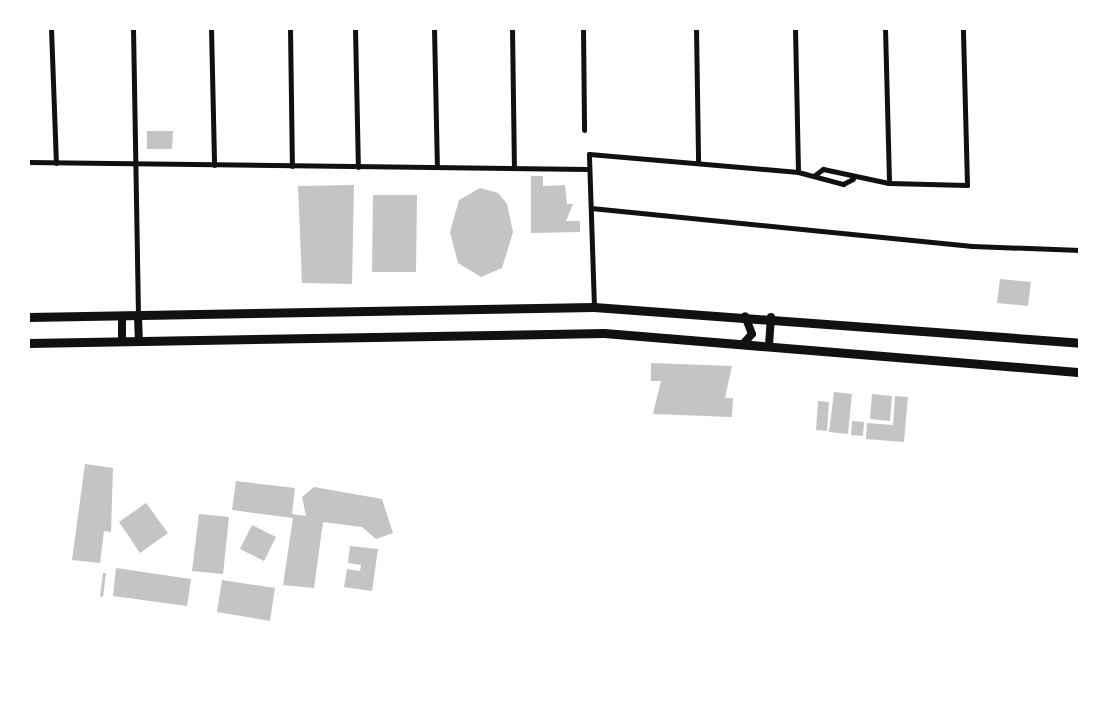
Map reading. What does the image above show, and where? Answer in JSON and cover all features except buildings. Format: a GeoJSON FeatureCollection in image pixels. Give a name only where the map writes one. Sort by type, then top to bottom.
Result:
{"type":"FeatureCollection","features":[{"type":"Feature","properties":{"kind":"main road"},"geometry":{"type":"LineString","coordinates":[[28,317],[594,307],[771,317],[1080,343]]}},
{"type":"Feature","properties":{"kind":"main road"},"geometry":{"type":"LineString","coordinates":[[743,344],[752,334],[745,316]]}},
{"type":"Feature","properties":{"kind":"main road"},"geometry":{"type":"LineString","coordinates":[[122,317],[122,342]]}},
{"type":"Feature","properties":{"kind":"main road"},"geometry":{"type":"LineString","coordinates":[[138,317],[139,342]]}},
{"type":"Feature","properties":{"kind":"main road"},"geometry":{"type":"LineString","coordinates":[[769,345],[771,317]]}},
{"type":"Feature","properties":{"kind":"main road"},"geometry":{"type":"LineString","coordinates":[[28,343],[604,333],[1080,372]]}},
{"type":"Feature","properties":{"kind":"street"},"geometry":{"type":"LineString","coordinates":[[51,28],[56,163]]}},
{"type":"Feature","properties":{"kind":"street"},"geometry":{"type":"LineString","coordinates":[[133,28],[138,317]]}},
{"type":"Feature","properties":{"kind":"street"},"geometry":{"type":"LineString","coordinates":[[211,28],[214,164]]}},
{"type":"Feature","properties":{"kind":"street"},"geometry":{"type":"LineString","coordinates":[[290,28],[292,166]]}},
{"type":"Feature","properties":{"kind":"street"},"geometry":{"type":"LineString","coordinates":[[355,28],[358,167]]}},
{"type":"Feature","properties":{"kind":"street"},"geometry":{"type":"LineString","coordinates":[[434,28],[438,167]]}},
{"type":"Feature","properties":{"kind":"street"},"geometry":{"type":"LineString","coordinates":[[512,28],[514,168]]}},
{"type":"Feature","properties":{"kind":"street"},"geometry":{"type":"LineString","coordinates":[[583,28],[584,130]]}},
{"type":"Feature","properties":{"kind":"street"},"geometry":{"type":"LineString","coordinates":[[695,28],[698,161]]}},
{"type":"Feature","properties":{"kind":"street"},"geometry":{"type":"LineString","coordinates":[[795,28],[798,172]]}},
{"type":"Feature","properties":{"kind":"street"},"geometry":{"type":"LineString","coordinates":[[885,28],[889,183]]}},
{"type":"Feature","properties":{"kind":"street"},"geometry":{"type":"LineString","coordinates":[[815,175],[823,169],[853,178],[889,183],[967,186],[963,28]]}},
{"type":"Feature","properties":{"kind":"street"},"geometry":{"type":"LineString","coordinates":[[594,307],[588,169],[592,153],[798,172],[843,184],[853,178]]}},
{"type":"Feature","properties":{"kind":"street"},"geometry":{"type":"LineString","coordinates":[[28,162],[588,169]]}},
{"type":"Feature","properties":{"kind":"street"},"geometry":{"type":"LineString","coordinates":[[591,208],[972,246],[1080,250]]}}]}
